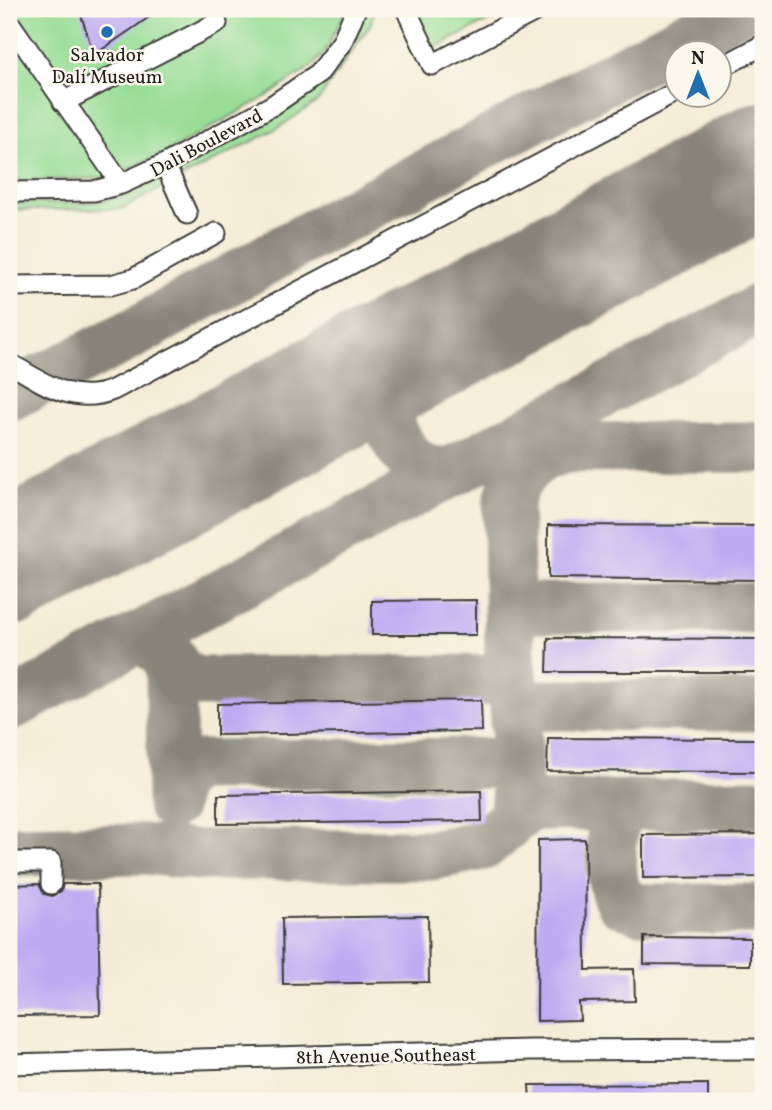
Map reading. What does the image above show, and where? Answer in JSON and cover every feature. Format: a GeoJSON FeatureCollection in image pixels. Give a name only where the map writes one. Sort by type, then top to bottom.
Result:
{"type":"FeatureCollection","features":[{"type":"Feature","properties":{"kind":"street","name":"Dali Boulevard"},"geometry":{"type":"LineString","coordinates":[[9,192],[94,191],[121,184],[165,164],[273,105],[318,74],[337,50],[356,9]]}},
{"type":"Feature","properties":{"kind":"street"},"geometry":{"type":"LineString","coordinates":[[406,9],[432,65],[539,9]]}},
{"type":"Feature","properties":{"kind":"street"},"geometry":{"type":"LineString","coordinates":[[9,22],[121,184]]}},
{"type":"Feature","properties":{"kind":"street"},"geometry":{"type":"LineString","coordinates":[[63,102],[217,23]]}},
{"type":"Feature","properties":{"kind":"street"},"geometry":{"type":"LineString","coordinates":[[734,60],[763,45]]}},
{"type":"Feature","properties":{"kind":"street"},"geometry":{"type":"LineString","coordinates":[[9,363],[61,393],[98,396],[113,390],[664,98]]}},
{"type":"Feature","properties":{"kind":"street"},"geometry":{"type":"LineString","coordinates":[[165,164],[187,214]]}},
{"type":"Feature","properties":{"kind":"street"},"geometry":{"type":"LineString","coordinates":[[9,286],[111,285],[133,279],[216,233]]}},
{"type":"Feature","properties":{"kind":"street"},"geometry":{"type":"LineString","coordinates":[[9,862],[51,862],[51,884]]}},
{"type":"Feature","properties":{"kind":"street","name":"8th Avenue Southeast"},"geometry":{"type":"LineString","coordinates":[[9,1064],[531,1050],[763,1049]]}},
{"type":"Feature","properties":{"kind":"green space"},"geometry":{"type":"Polygon","coordinates":[[[9,9],[346,9],[325,52],[312,66],[269,95],[161,155],[106,178],[9,181],[9,9]]]}},
{"type":"Feature","properties":{"kind":"green space"},"geometry":{"type":"Polygon","coordinates":[[[366,9],[375,9],[370,25],[318,101],[278,128],[121,209],[9,210],[9,203],[72,204],[110,199],[162,178],[232,142],[267,122],[323,82],[348,53],[366,9]]]}},
{"type":"Feature","properties":{"kind":"green space"},"geometry":{"type":"Polygon","coordinates":[[[412,9],[511,9],[433,49],[412,9]]]}},
{"type":"Feature","properties":{"kind":"building","name":"Salvador Dalí Museum"},"geometry":{"type":"Polygon","coordinates":[[[79,9],[161,9],[94,55],[79,9]]]}},
{"type":"Feature","properties":{"kind":"building"},"geometry":{"type":"Polygon","coordinates":[[[548,525],[763,526],[763,580],[548,578],[548,525]]]}},
{"type":"Feature","properties":{"kind":"building"},"geometry":{"type":"Polygon","coordinates":[[[476,600],[476,635],[372,635],[372,601],[476,600]]]}},
{"type":"Feature","properties":{"kind":"building"},"geometry":{"type":"Polygon","coordinates":[[[548,638],[763,639],[763,672],[547,672],[548,638]]]}},
{"type":"Feature","properties":{"kind":"building"},"geometry":{"type":"Polygon","coordinates":[[[481,700],[482,731],[217,735],[217,704],[481,700]]]}},
{"type":"Feature","properties":{"kind":"building"},"geometry":{"type":"Polygon","coordinates":[[[548,738],[763,739],[763,772],[547,771],[548,738]]]}},
{"type":"Feature","properties":{"kind":"building"},"geometry":{"type":"Polygon","coordinates":[[[481,791],[482,821],[218,824],[218,795],[481,791]]]}},
{"type":"Feature","properties":{"kind":"building"},"geometry":{"type":"Polygon","coordinates":[[[763,834],[763,877],[643,878],[643,835],[763,834]]]}},
{"type":"Feature","properties":{"kind":"building"},"geometry":{"type":"Polygon","coordinates":[[[585,839],[586,970],[634,969],[635,1001],[579,1002],[580,1020],[537,1021],[538,840],[585,839]]]}},
{"type":"Feature","properties":{"kind":"building"},"geometry":{"type":"Polygon","coordinates":[[[39,884],[44,894],[52,896],[61,891],[63,884],[98,884],[100,1015],[11,1016],[10,885],[39,884]]]}},
{"type":"Feature","properties":{"kind":"building"},"geometry":{"type":"Polygon","coordinates":[[[428,916],[429,982],[283,984],[282,918],[428,916]]]}},
{"type":"Feature","properties":{"kind":"building"},"geometry":{"type":"Polygon","coordinates":[[[644,937],[750,938],[750,965],[644,964],[644,937]]]}},
{"type":"Feature","properties":{"kind":"building"},"geometry":{"type":"Polygon","coordinates":[[[708,1084],[708,1101],[530,1101],[529,1085],[708,1084]]]}},
{"type":"Feature","properties":{"kind":"taxiway"},"geometry":{"type":"LineString","coordinates":[[9,396],[134,333],[300,241],[739,9]]}},
{"type":"Feature","properties":{"kind":"taxiway"},"geometry":{"type":"LineString","coordinates":[[9,706],[763,307]]}},
{"type":"Feature","properties":{"kind":"taxiway"},"geometry":{"type":"LineString","coordinates":[[334,391],[361,389],[377,400],[382,375],[414,349]]}},
{"type":"Feature","properties":{"kind":"taxiway"},"geometry":{"type":"LineString","coordinates":[[377,400],[404,452],[413,461],[436,472],[452,471]]}},
{"type":"Feature","properties":{"kind":"taxiway"},"geometry":{"type":"LineString","coordinates":[[535,448],[763,447]]}},
{"type":"Feature","properties":{"kind":"taxiway"},"geometry":{"type":"LineString","coordinates":[[513,817],[517,765],[516,717],[510,662],[508,506],[515,484],[528,466],[546,455],[569,448]]}},
{"type":"Feature","properties":{"kind":"taxiway"},"geometry":{"type":"LineString","coordinates":[[510,589],[515,601],[529,608],[763,608]]}},
{"type":"Feature","properties":{"kind":"taxiway"},"geometry":{"type":"LineString","coordinates":[[155,647],[166,656],[171,671],[172,804]]}},
{"type":"Feature","properties":{"kind":"taxiway"},"geometry":{"type":"LineString","coordinates":[[171,658],[178,671],[195,682],[493,680],[503,674],[510,662]]}},
{"type":"Feature","properties":{"kind":"taxiway"},"geometry":{"type":"LineString","coordinates":[[515,723],[520,713],[533,705],[763,706]]}},
{"type":"Feature","properties":{"kind":"taxiway"},"geometry":{"type":"LineString","coordinates":[[172,790],[186,770],[197,765],[498,763],[507,759],[515,746]]}},
{"type":"Feature","properties":{"kind":"taxiway"},"geometry":{"type":"LineString","coordinates":[[9,851],[144,849],[197,855],[431,855],[483,845],[529,806],[763,804]]}},
{"type":"Feature","properties":{"kind":"taxiway"},"geometry":{"type":"LineString","coordinates":[[631,805],[616,815],[612,835],[612,872],[621,902],[640,909],[763,909]]}},
{"type":"Feature","properties":{"kind":"runway"},"geometry":{"type":"LineString","coordinates":[[9,564],[763,164]]}},
{"type":"Feature","properties":{"kind":"place","name":"Salvador Dalí Museum"},"geometry":{"type":"Point","coordinates":[107,32]}}]}
